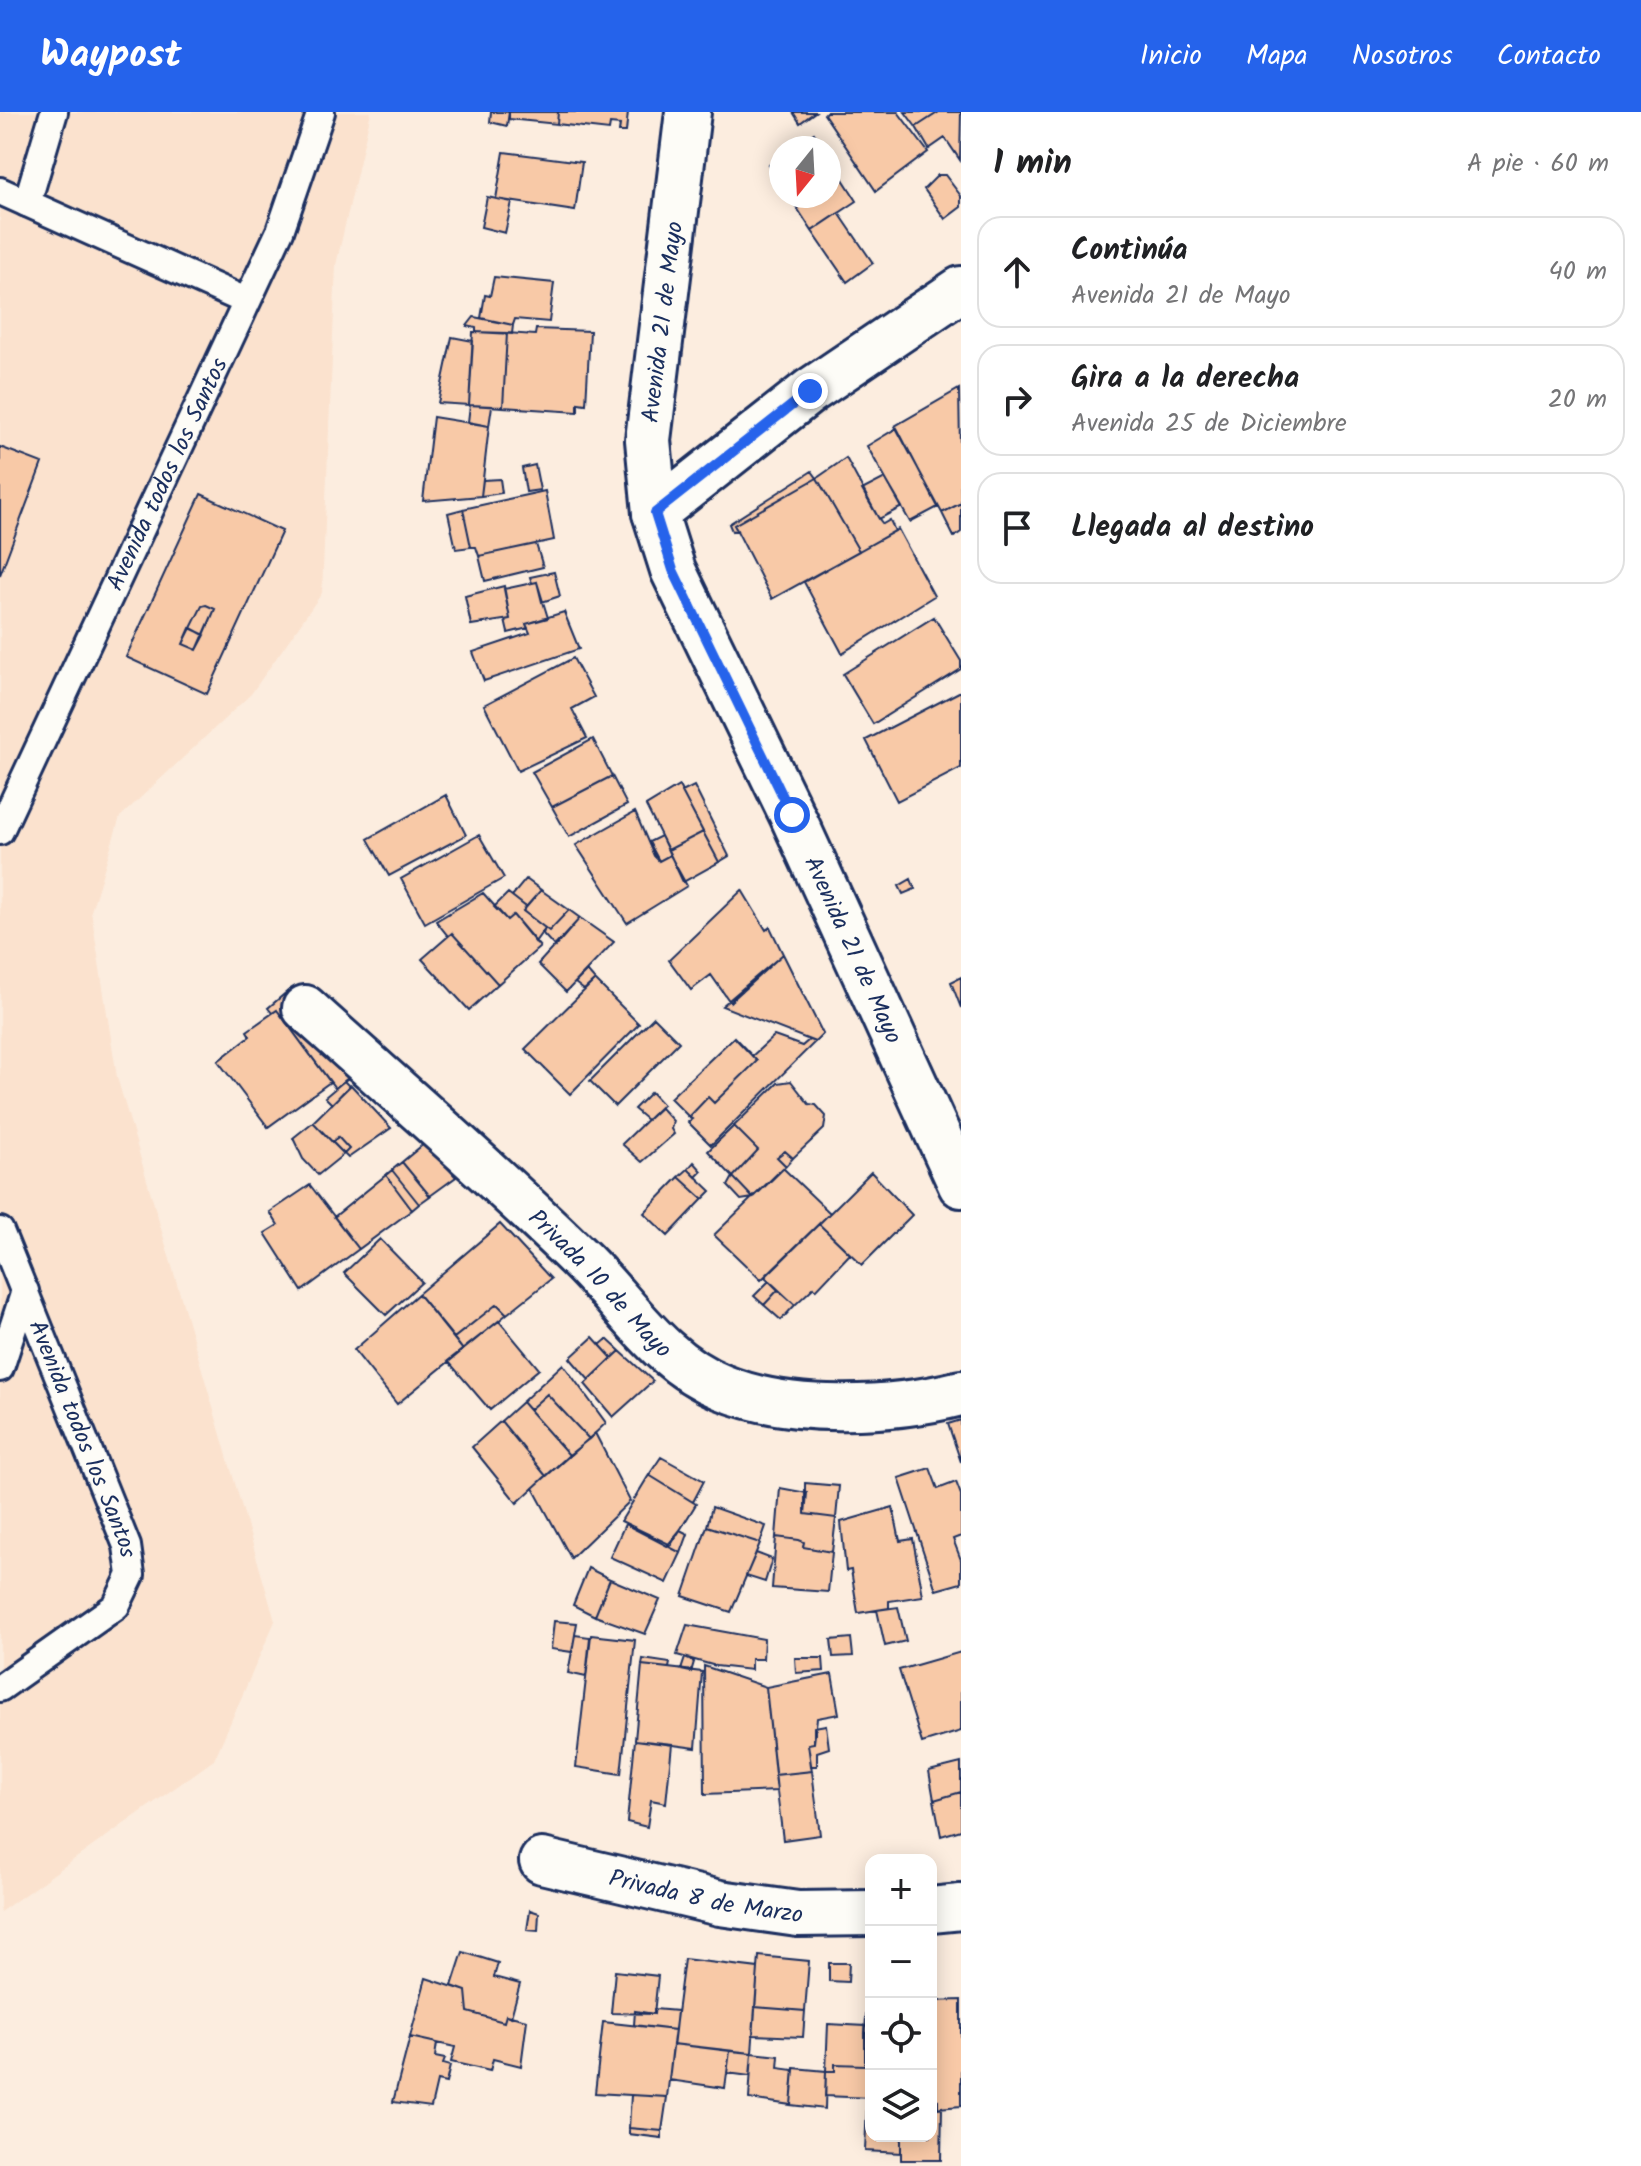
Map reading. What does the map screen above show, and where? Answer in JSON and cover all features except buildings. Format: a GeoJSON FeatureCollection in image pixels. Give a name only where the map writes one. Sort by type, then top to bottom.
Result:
{"type":"FeatureCollection","features":[{"type":"Feature","properties":{"kind":"street","name":"Avenida 21 de Mayo"},"geometry":{"type":"LineString","coordinates":[[688,112],[648,440],[655,513],[673,570],[792,815],[961,1185]]}},
{"type":"Feature","properties":{"kind":"street"},"geometry":{"type":"LineString","coordinates":[[655,513],[810,391],[961,289]]}},
{"type":"Feature","properties":{"kind":"street","name":"Privada 10 de Mayo"},"geometry":{"type":"LineString","coordinates":[[305,1008],[581,1260],[662,1351],[719,1386],[769,1404],[839,1408],[961,1393]]}},
{"type":"Feature","properties":{"kind":"street","name":"Privada 8 de Marzo"},"geometry":{"type":"LineString","coordinates":[[542,1861],[720,1903],[798,1914],[865,1913]]}},
{"type":"Feature","properties":{"kind":"street"},"geometry":{"type":"LineString","coordinates":[[937,1909],[961,1907]]}},
{"type":"Feature","properties":{"kind":"lane"},"geometry":{"type":"LineString","coordinates":[[27,203],[54,112]]}},
{"type":"Feature","properties":{"kind":"lane","name":"Avenida todos los Santos"},"geometry":{"type":"LineString","coordinates":[[0,831],[280,231],[321,112]]}},
{"type":"Feature","properties":{"kind":"lane"},"geometry":{"type":"LineString","coordinates":[[0,191],[246,301]]}},
{"type":"Feature","properties":{"kind":"lane","name":"Avenida todos los Santos"},"geometry":{"type":"LineString","coordinates":[[0,1231],[127,1546],[131,1575],[116,1606],[0,1688]]}},
{"type":"Feature","properties":{"kind":"lane"},"geometry":{"type":"LineString","coordinates":[[0,1368],[25,1291]]}},
{"type":"Feature","properties":{"kind":"shaded area"},"geometry":{"type":"Polygon","coordinates":[[[0,112],[371,112],[336,265],[322,593],[251,694],[120,817],[91,911],[117,1077],[275,1621],[214,1760],[0,1912],[0,112]]]}},
{"type":"Feature","properties":{"kind":"route"},"geometry":{"type":"LineString","coordinates":[[792,815],[673,570],[655,513],[810,391]]}}]}
